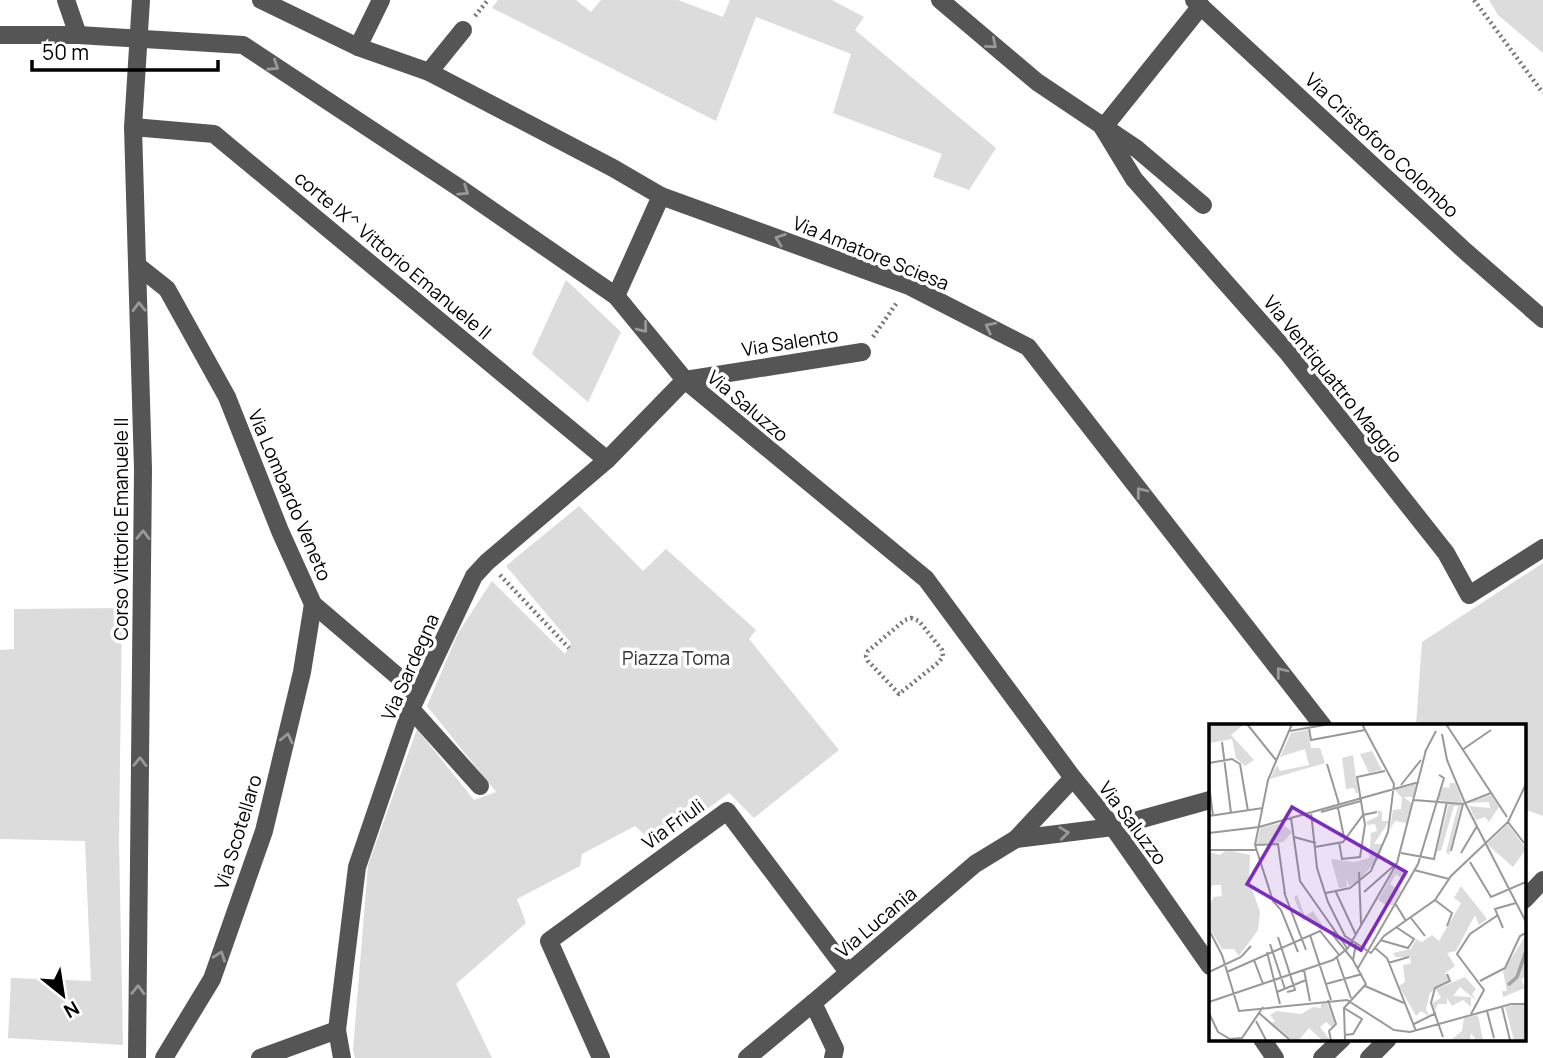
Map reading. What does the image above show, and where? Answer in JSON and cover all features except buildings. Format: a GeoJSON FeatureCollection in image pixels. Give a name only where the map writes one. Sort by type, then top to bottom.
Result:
{"type":"FeatureCollection","features":[{"type":"Feature","properties":{"kind":"street"},"geometry":{"type":"LineString","coordinates":[[66,0],[78,35]]}},
{"type":"Feature","properties":{"kind":"street","name":"Corso Vittorio Emanuele II"},"geometry":{"type":"LineString","coordinates":[[137,1058],[144,469],[133,127],[141,0]]}},
{"type":"Feature","properties":{"kind":"street","name":"Via Amatore Sciesa"},"geometry":{"type":"LineString","coordinates":[[261,0],[358,47],[429,72],[662,196],[909,286],[1028,347],[1321,724]]}},
{"type":"Feature","properties":{"kind":"street"},"geometry":{"type":"LineString","coordinates":[[358,47],[381,0]]}},
{"type":"Feature","properties":{"kind":"street","name":"Via Ventiquattro Maggio"},"geometry":{"type":"LineString","coordinates":[[940,0],[1037,82],[1137,149],[1203,205]]}},
{"type":"Feature","properties":{"kind":"street"},"geometry":{"type":"LineString","coordinates":[[1103,128],[1198,3]]}},
{"type":"Feature","properties":{"kind":"street","name":"Via Cristoforo Colombo"},"geometry":{"type":"LineString","coordinates":[[1198,3],[1465,251],[1543,318]]}},
{"type":"Feature","properties":{"kind":"street"},"geometry":{"type":"LineString","coordinates":[[429,72],[463,30]]}},
{"type":"Feature","properties":{"kind":"street","name":"Via Saluzzo"},"geometry":{"type":"LineString","coordinates":[[0,35],[78,35],[243,45],[450,181],[617,296],[685,380],[926,579],[1073,778],[1113,827],[1209,965]]}},
{"type":"Feature","properties":{"kind":"street","name":"corte IX^ Vittorio Emanuele II"},"geometry":{"type":"LineString","coordinates":[[133,127],[214,134],[607,460]]}},
{"type":"Feature","properties":{"kind":"street","name":"Via Ventiquattro Maggio"},"geometry":{"type":"LineString","coordinates":[[1103,128],[1134,179],[1287,352],[1446,553],[1469,595],[1543,548]]}},
{"type":"Feature","properties":{"kind":"street"},"geometry":{"type":"LineString","coordinates":[[617,296],[662,196]]}},
{"type":"Feature","properties":{"kind":"street","name":"Via Lombardo Veneto"},"geometry":{"type":"LineString","coordinates":[[138,266],[167,289],[220,385],[313,604],[402,680],[411,709],[480,786]]}},
{"type":"Feature","properties":{"kind":"street","name":"Via Salento"},"geometry":{"type":"LineString","coordinates":[[685,380],[862,352]]}},
{"type":"Feature","properties":{"kind":"street","name":"Via Sardegna"},"geometry":{"type":"LineString","coordinates":[[342,1058],[337,1030],[357,867],[411,709],[474,576],[607,460],[685,380]]}},
{"type":"Feature","properties":{"kind":"street","name":"Via Scotellaro"},"geometry":{"type":"LineString","coordinates":[[164,1058],[212,979],[264,831],[302,672],[313,604]]}},
{"type":"Feature","properties":{"kind":"street","name":"Via Lucania"},"geometry":{"type":"LineString","coordinates":[[747,1058],[975,864],[1016,839],[1073,778]]}},
{"type":"Feature","properties":{"kind":"street","name":"Via Lucania"},"geometry":{"type":"LineString","coordinates":[[1016,839],[1113,827],[1209,800]]}},
{"type":"Feature","properties":{"kind":"street","name":"Via Friuli"},"geometry":{"type":"LineString","coordinates":[[600,1058],[549,941],[727,811],[848,972]]}},
{"type":"Feature","properties":{"kind":"street"},"geometry":{"type":"LineString","coordinates":[[1526,898],[1543,880]]}},
{"type":"Feature","properties":{"kind":"street"},"geometry":{"type":"LineString","coordinates":[[813,1003],[837,1055]]}},
{"type":"Feature","properties":{"kind":"street"},"geometry":{"type":"LineString","coordinates":[[260,1058],[337,1030]]}},
{"type":"Feature","properties":{"kind":"street"},"geometry":{"type":"LineString","coordinates":[[1263,1040],[1275,1058]]}},
{"type":"Feature","properties":{"kind":"street"},"geometry":{"type":"LineString","coordinates":[[1322,1058],[1341,1040]]}},
{"type":"Feature","properties":{"kind":"street"},"geometry":{"type":"LineString","coordinates":[[1369,1058],[1387,1040]]}},
{"type":"Feature","properties":{"kind":"path"},"geometry":{"type":"LineString","coordinates":[[1474,0],[1543,93]]}},
{"type":"Feature","properties":{"kind":"path","name":"Via Salento"},"geometry":{"type":"LineString","coordinates":[[862,352],[909,286]]}},
{"type":"Feature","properties":{"kind":"path"},"geometry":{"type":"LineString","coordinates":[[487,562],[569,648]]}},
{"type":"Feature","properties":{"kind":"path"},"geometry":{"type":"LineString","coordinates":[[911,618],[919,621],[942,650],[943,656],[899,694],[866,656],[868,651],[911,618]]}},
{"type":"Feature","properties":{"kind":"green space"},"geometry":{"type":"Polygon","coordinates":[[[498,0],[576,0],[591,12],[601,0],[678,0],[723,17],[730,0],[832,0],[864,17],[855,30],[996,148],[969,190],[933,177],[942,154],[833,113],[851,54],[756,17],[716,121],[492,8],[498,0]]]}},
{"type":"Feature","properties":{"kind":"green space"},"geometry":{"type":"Polygon","coordinates":[[[1489,0],[1543,0],[1543,53],[1498,15],[1489,0]]]}},
{"type":"Feature","properties":{"kind":"green space"},"geometry":{"type":"Polygon","coordinates":[[[566,280],[621,332],[588,402],[532,354],[566,280]]]}},
{"type":"Feature","properties":{"kind":"green space","name":"Piazza Toma"},"geometry":{"type":"Polygon","coordinates":[[[579,506],[643,571],[666,549],[756,630],[749,639],[839,750],[754,818],[729,793],[657,846],[635,826],[582,854],[580,866],[517,899],[526,923],[456,984],[492,1058],[355,1058],[353,1050],[368,865],[417,729],[474,800],[496,792],[427,706],[458,633],[492,581],[565,654],[571,643],[506,566],[579,506]]]}},
{"type":"Feature","properties":{"kind":"green space"},"geometry":{"type":"Polygon","coordinates":[[[1543,563],[1543,816],[1526,810],[1526,724],[1416,724],[1422,642],[1543,563]]]}},
{"type":"Feature","properties":{"kind":"green space"},"geometry":{"type":"Polygon","coordinates":[[[122,608],[119,841],[123,1045],[8,1038],[11,978],[91,981],[85,841],[0,839],[0,650],[14,649],[14,609],[122,608]]]}}]}
